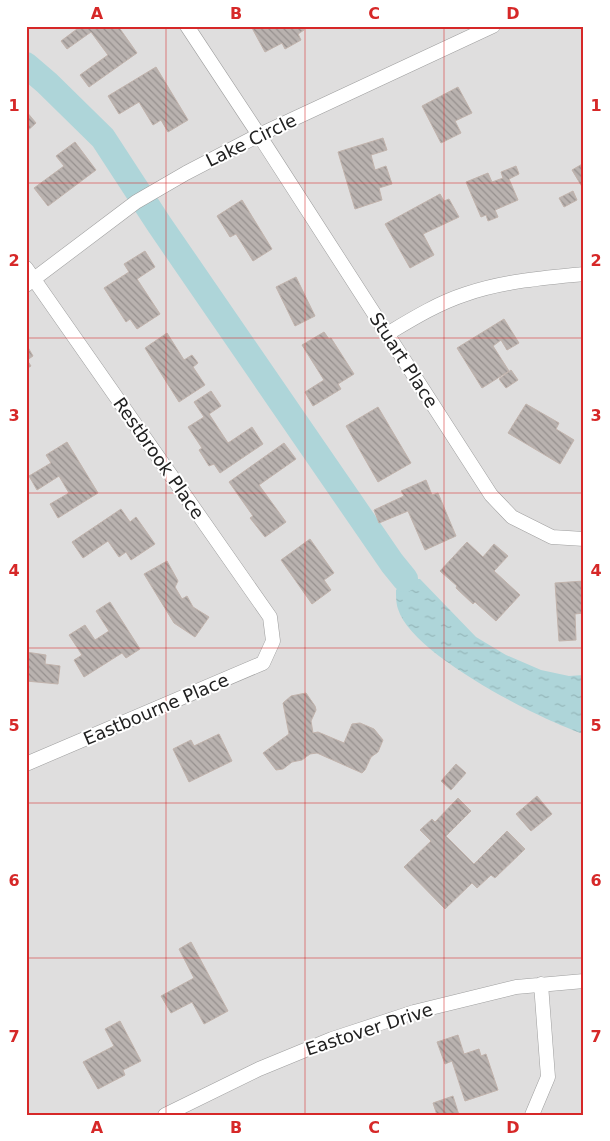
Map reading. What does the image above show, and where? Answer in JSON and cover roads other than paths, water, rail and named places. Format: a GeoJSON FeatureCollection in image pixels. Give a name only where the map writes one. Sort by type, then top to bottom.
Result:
{"type":"FeatureCollection","features":[{"type":"Feature","properties":{"kind":"street","name":"Stuart Place"},"geometry":{"type":"LineString","coordinates":[[187,26],[491,495],[512,517],[552,538],[584,539]]}},
{"type":"Feature","properties":{"kind":"street","name":"Lake Circle"},"geometry":{"type":"LineString","coordinates":[[29,278],[136,202],[156,190],[259,135],[493,26]]}},
{"type":"Feature","properties":{"kind":"street"},"geometry":{"type":"LineString","coordinates":[[387,334],[424,312],[465,294],[516,281],[584,274]]}},
{"type":"Feature","properties":{"kind":"street","name":"Restbrook Place"},"geometry":{"type":"LineString","coordinates":[[29,278],[270,617],[273,641]]}},
{"type":"Feature","properties":{"kind":"street","name":"Eastbourne Place"},"geometry":{"type":"LineString","coordinates":[[26,764],[263,663],[273,641]]}},
{"type":"Feature","properties":{"kind":"street","name":"Eastover Drive"},"geometry":{"type":"LineString","coordinates":[[165,1115],[259,1069],[332,1038],[414,1012],[516,986],[584,981]]}},
{"type":"Feature","properties":{"kind":"street"},"geometry":{"type":"LineString","coordinates":[[532,1115],[548,1077],[541,984]]}},
{"type":"Feature","properties":{"kind":"water"},"geometry":{"type":"Polygon","coordinates":[[[405,579],[420,579],[476,637],[506,655],[541,670],[569,676],[584,675],[584,734],[538,715],[509,700],[451,665],[427,646],[408,627],[398,609],[396,590],[405,579]]]}},
{"type":"Feature","properties":{"kind":"waterway"},"geometry":{"type":"LineString","coordinates":[[26,65],[103,138],[159,224],[392,563],[405,579]]}}]}
